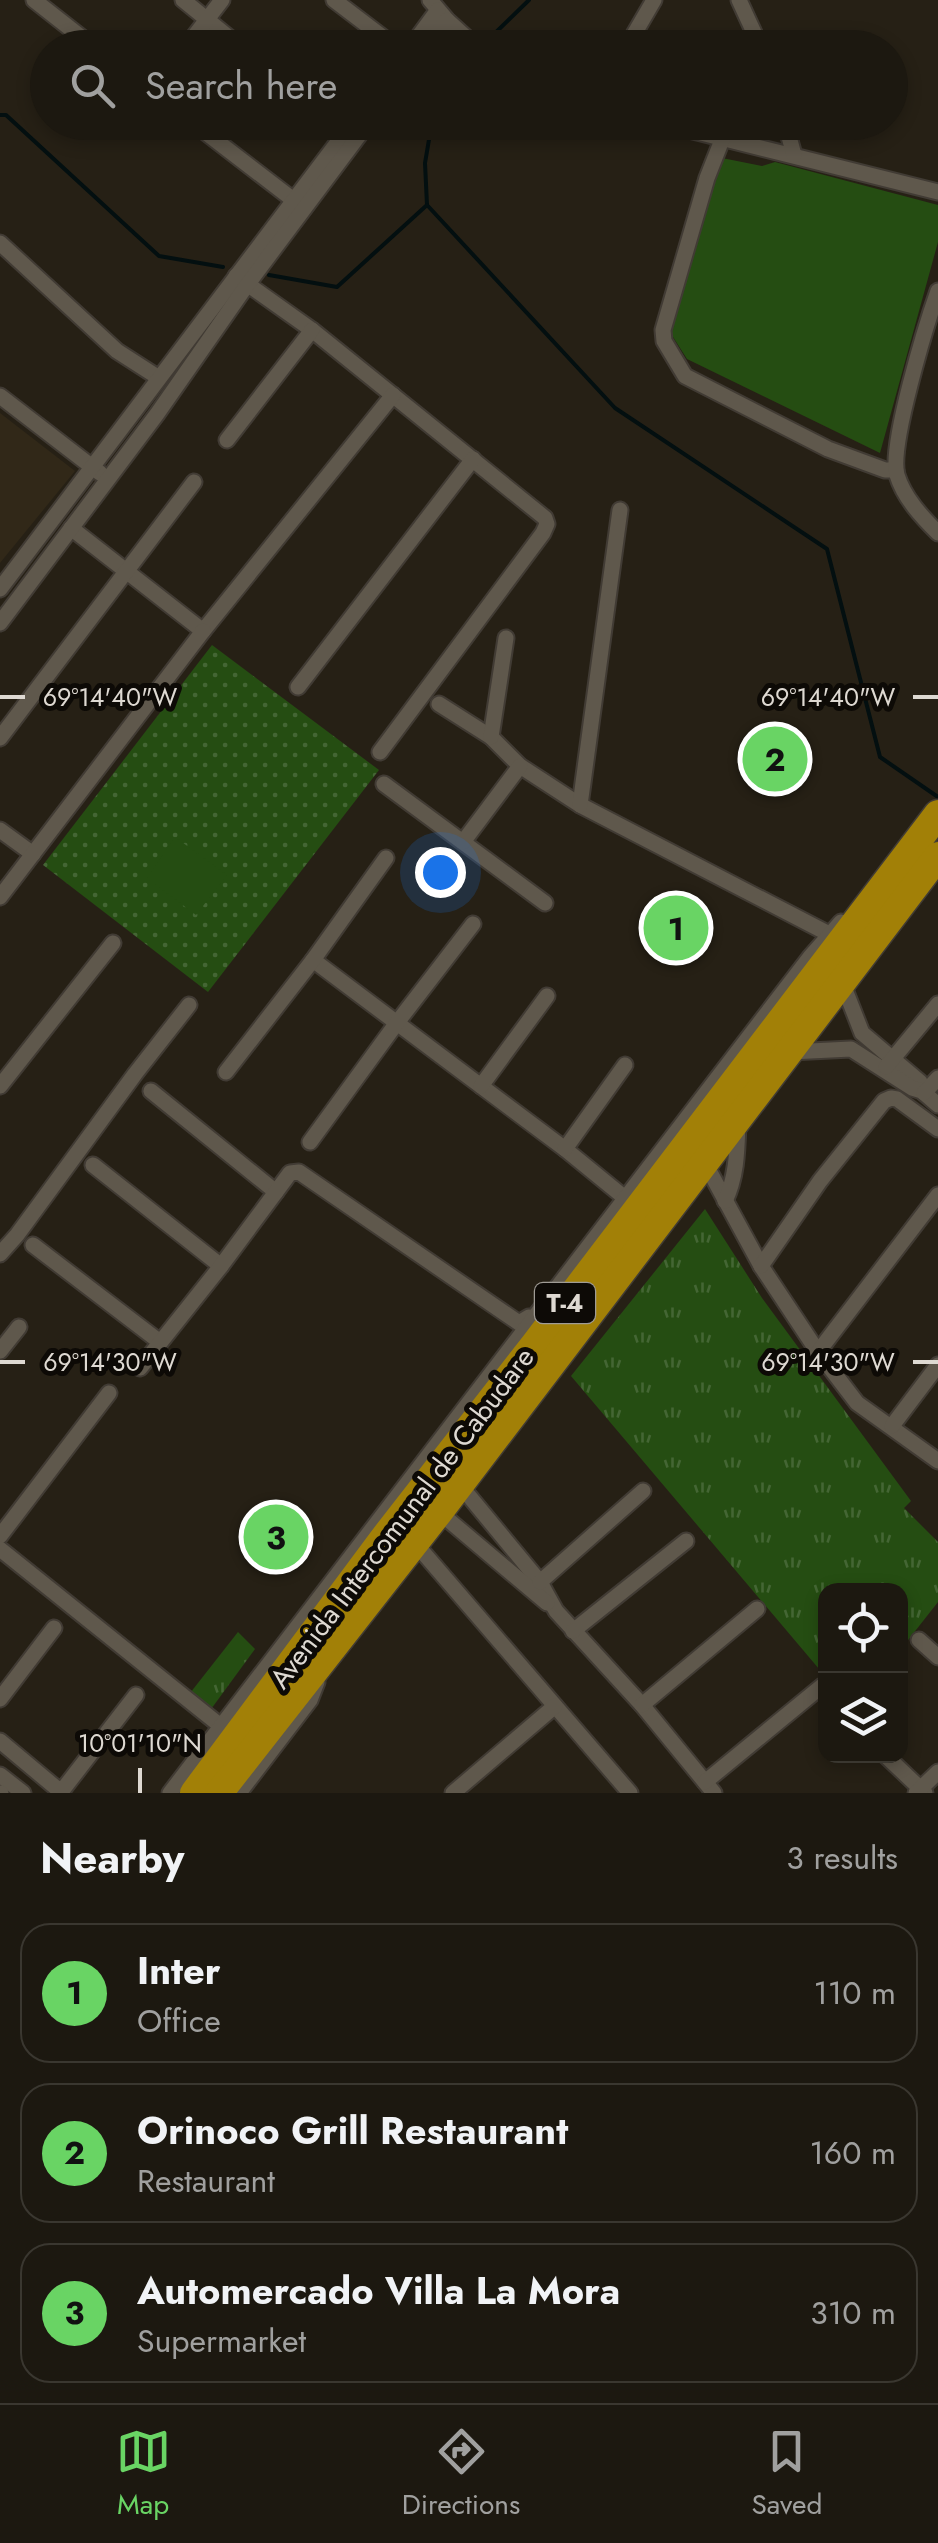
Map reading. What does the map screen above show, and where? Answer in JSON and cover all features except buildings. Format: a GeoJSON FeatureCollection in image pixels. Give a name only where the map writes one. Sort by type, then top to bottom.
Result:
{"type":"FeatureCollection","features":[{"type":"Feature","properties":{"kind":"highway","name":"Avenida Intercomunal de Cabudare"},"geometry":{"type":"LineString","coordinates":[[194,1793],[371,1554],[938,814]]}},
{"type":"Feature","properties":{"kind":"highway","name":"Avenida Intercomunal de Cabudare"},"geometry":{"type":"LineString","coordinates":[[219,1793],[440,1512],[938,856]]}},
{"type":"Feature","properties":{"kind":"highway"},"geometry":{"type":"LineString","coordinates":[[623,1196],[664,1172]]}},
{"type":"Feature","properties":{"kind":"street"},"geometry":{"type":"LineString","coordinates":[[34,0],[72,30]]}},
{"type":"Feature","properties":{"kind":"street"},"geometry":{"type":"LineString","coordinates":[[183,0],[220,30]]}},
{"type":"Feature","properties":{"kind":"street"},"geometry":{"type":"LineString","coordinates":[[200,30],[222,0]]}},
{"type":"Feature","properties":{"kind":"street"},"geometry":{"type":"LineString","coordinates":[[334,0],[373,30]]}},
{"type":"Feature","properties":{"kind":"street"},"geometry":{"type":"LineString","coordinates":[[636,30],[654,0]]}},
{"type":"Feature","properties":{"kind":"street"},"geometry":{"type":"LineString","coordinates":[[739,0],[753,30]]}},
{"type":"Feature","properties":{"kind":"street"},"geometry":{"type":"LineString","coordinates":[[438,10],[459,30]]}},
{"type":"Feature","properties":{"kind":"street"},"geometry":{"type":"LineString","coordinates":[[215,140],[299,205]]}},
{"type":"Feature","properties":{"kind":"street"},"geometry":{"type":"LineString","coordinates":[[0,589],[159,378],[242,281],[342,140]]}},
{"type":"Feature","properties":{"kind":"street"},"geometry":{"type":"LineString","coordinates":[[896,470],[885,470],[828,449],[685,376],[664,341],[663,330],[707,178],[722,140],[938,192]]}},
{"type":"Feature","properties":{"kind":"street"},"geometry":{"type":"LineString","coordinates":[[790,140],[794,156]]}},
{"type":"Feature","properties":{"kind":"street"},"geometry":{"type":"LineString","coordinates":[[0,242],[105,340],[159,378]]}},
{"type":"Feature","properties":{"kind":"street"},"geometry":{"type":"LineString","coordinates":[[242,281],[312,330],[544,518],[546,528],[380,752]]}},
{"type":"Feature","properties":{"kind":"street"},"geometry":{"type":"LineString","coordinates":[[0,623],[158,414],[242,281]]}},
{"type":"Feature","properties":{"kind":"street"},"geometry":{"type":"LineString","coordinates":[[938,291],[910,389],[896,470],[909,500],[938,532]]}},
{"type":"Feature","properties":{"kind":"street"},"geometry":{"type":"LineString","coordinates":[[227,440],[312,330]]}},
{"type":"Feature","properties":{"kind":"street"},"geometry":{"type":"LineString","coordinates":[[0,897],[203,631],[393,395]]}},
{"type":"Feature","properties":{"kind":"street"},"geometry":{"type":"LineString","coordinates":[[0,396],[107,479]]}},
{"type":"Feature","properties":{"kind":"street"},"geometry":{"type":"LineString","coordinates":[[298,687],[473,460]]}},
{"type":"Feature","properties":{"kind":"street"},"geometry":{"type":"LineString","coordinates":[[0,738],[194,482]]}},
{"type":"Feature","properties":{"kind":"street"},"geometry":{"type":"LineString","coordinates":[[580,805],[620,510]]}},
{"type":"Feature","properties":{"kind":"street"},"geometry":{"type":"LineString","coordinates":[[71,528],[203,631]]}},
{"type":"Feature","properties":{"kind":"street"},"geometry":{"type":"LineString","coordinates":[[491,737],[506,638]]}},
{"type":"Feature","properties":{"kind":"street"},"geometry":{"type":"LineString","coordinates":[[439,704],[491,737],[520,766],[580,805],[829,934]]}},
{"type":"Feature","properties":{"kind":"street"},"geometry":{"type":"LineString","coordinates":[[463,842],[520,766]]}},
{"type":"Feature","properties":{"kind":"street"},"geometry":{"type":"LineString","coordinates":[[384,784],[544,902]]}},
{"type":"Feature","properties":{"kind":"street"},"geometry":{"type":"LineString","coordinates":[[0,830],[33,854]]}},
{"type":"Feature","properties":{"kind":"street"},"geometry":{"type":"LineString","coordinates":[[226,1072],[386,858]]}},
{"type":"Feature","properties":{"kind":"street"},"geometry":{"type":"LineString","coordinates":[[140,1368],[290,1173],[300,1172],[519,1323],[526,1321],[829,934],[897,866]]}},
{"type":"Feature","properties":{"kind":"street"},"geometry":{"type":"LineString","coordinates":[[310,1142],[473,924]]}},
{"type":"Feature","properties":{"kind":"street"},"geometry":{"type":"LineString","coordinates":[[0,1086],[113,943]]}},
{"type":"Feature","properties":{"kind":"street"},"geometry":{"type":"LineString","coordinates":[[313,960],[623,1196]]}},
{"type":"Feature","properties":{"kind":"street"},"geometry":{"type":"LineString","coordinates":[[842,982],[862,1034],[912,1088],[938,1105]]}},
{"type":"Feature","properties":{"kind":"street"},"geometry":{"type":"LineString","coordinates":[[481,1086],[547,996]]}},
{"type":"Feature","properties":{"kind":"street"},"geometry":{"type":"LineString","coordinates":[[888,1064],[938,1004]]}},
{"type":"Feature","properties":{"kind":"street"},"geometry":{"type":"LineString","coordinates":[[0,1254],[189,1005]]}},
{"type":"Feature","properties":{"kind":"street"},"geometry":{"type":"LineString","coordinates":[[851,1049],[862,1034]]}},
{"type":"Feature","properties":{"kind":"street"},"geometry":{"type":"LineString","coordinates":[[790,1052],[851,1049],[888,1064]]}},
{"type":"Feature","properties":{"kind":"street"},"geometry":{"type":"LineString","coordinates":[[565,1150],[625,1066]]}},
{"type":"Feature","properties":{"kind":"street"},"geometry":{"type":"LineString","coordinates":[[923,1092],[938,1078]]}},
{"type":"Feature","properties":{"kind":"street"},"geometry":{"type":"LineString","coordinates":[[152,1091],[276,1192]]}},
{"type":"Feature","properties":{"kind":"street"},"geometry":{"type":"LineString","coordinates":[[761,1266],[820,1181],[884,1100],[898,1100],[938,1129]]}},
{"type":"Feature","properties":{"kind":"street"},"geometry":{"type":"LineString","coordinates":[[725,1201],[735,1173],[738,1120]]}},
{"type":"Feature","properties":{"kind":"street"},"geometry":{"type":"LineString","coordinates":[[705,1163],[761,1266],[818,1352],[857,1402],[938,1461]]}},
{"type":"Feature","properties":{"kind":"street"},"geometry":{"type":"LineString","coordinates":[[94,1165],[221,1266]]}},
{"type":"Feature","properties":{"kind":"street"},"geometry":{"type":"LineString","coordinates":[[818,1352],[938,1195]]}},
{"type":"Feature","properties":{"kind":"street"},"geometry":{"type":"LineString","coordinates":[[170,1793],[623,1196]]}},
{"type":"Feature","properties":{"kind":"street"},"geometry":{"type":"LineString","coordinates":[[33,1245],[160,1342]]}},
{"type":"Feature","properties":{"kind":"street"},"geometry":{"type":"LineString","coordinates":[[0,1351],[19,1327]]}},
{"type":"Feature","properties":{"kind":"street"},"geometry":{"type":"LineString","coordinates":[[892,1426],[938,1365]]}},
{"type":"Feature","properties":{"kind":"street"},"geometry":{"type":"LineString","coordinates":[[0,1536],[109,1393]]}},
{"type":"Feature","properties":{"kind":"street"},"geometry":{"type":"LineString","coordinates":[[460,1485],[540,1582],[556,1611]]}},
{"type":"Feature","properties":{"kind":"street"},"geometry":{"type":"LineString","coordinates":[[540,1582],[643,1490]]}},
{"type":"Feature","properties":{"kind":"street"},"geometry":{"type":"LineString","coordinates":[[440,1512],[556,1611],[710,1787],[818,1690]]}},
{"type":"Feature","properties":{"kind":"street"},"geometry":{"type":"LineString","coordinates":[[468,1534],[487,1518]]}},
{"type":"Feature","properties":{"kind":"street"},"geometry":{"type":"LineString","coordinates":[[573,1630],[686,1540]]}},
{"type":"Feature","properties":{"kind":"street"},"geometry":{"type":"LineString","coordinates":[[415,1544],[555,1706],[619,1789]]}},
{"type":"Feature","properties":{"kind":"street"},"geometry":{"type":"LineString","coordinates":[[0,1549],[222,1728]]}},
{"type":"Feature","properties":{"kind":"street"},"geometry":{"type":"LineString","coordinates":[[642,1706],[756,1610]]}},
{"type":"Feature","properties":{"kind":"street"},"geometry":{"type":"LineString","coordinates":[[0,1700],[54,1628]]}},
{"type":"Feature","properties":{"kind":"street"},"geometry":{"type":"LineString","coordinates":[[920,1640],[938,1656]]}},
{"type":"Feature","properties":{"kind":"street"},"geometry":{"type":"LineString","coordinates":[[239,1793],[310,1700],[328,1654]]}},
{"type":"Feature","properties":{"kind":"street"},"geometry":{"type":"LineString","coordinates":[[0,1741],[61,1792],[136,1695]]}},
{"type":"Feature","properties":{"kind":"street"},"geometry":{"type":"LineString","coordinates":[[453,1793],[555,1706]]}},
{"type":"Feature","properties":{"kind":"street"},"geometry":{"type":"LineString","coordinates":[[893,1763],[920,1792],[938,1772]]}},
{"type":"Feature","properties":{"kind":"street"},"geometry":{"type":"LineString","coordinates":[[0,1775],[23,1793]]}},
{"type":"Feature","properties":{"kind":"shaded area"},"geometry":{"type":"Polygon","coordinates":[[[0,413],[75,471],[0,563],[0,413]]]}},
{"type":"Feature","properties":{"kind":"green space"},"geometry":{"type":"Polygon","coordinates":[[[717,157],[762,166],[775,162],[938,205],[938,242],[880,453],[687,359],[666,326],[717,157]]]}},
{"type":"Feature","properties":{"kind":"green space"},"geometry":{"type":"Polygon","coordinates":[[[212,645],[379,770],[208,992],[43,865],[212,645]]]}},
{"type":"Feature","properties":{"kind":"green space"},"geometry":{"type":"Polygon","coordinates":[[[175,837],[227,875],[196,915],[147,878],[175,837]]]}},
{"type":"Feature","properties":{"kind":"green space"},"geometry":{"type":"Polygon","coordinates":[[[705,1209],[762,1298],[911,1501],[904,1508],[938,1542],[938,1602],[908,1640],[908,1583],[818,1583],[818,1668],[571,1376],[705,1209]]]}},
{"type":"Feature","properties":{"kind":"green space"},"geometry":{"type":"Polygon","coordinates":[[[238,1632],[255,1649],[206,1716],[187,1697],[238,1632]]]}},
{"type":"Feature","properties":{"kind":"waterway"},"geometry":{"type":"LineString","coordinates":[[498,30],[529,0]]}},
{"type":"Feature","properties":{"kind":"waterway"},"geometry":{"type":"LineString","coordinates":[[0,115],[6,115],[30,137]]}},
{"type":"Feature","properties":{"kind":"waterway"},"geometry":{"type":"LineString","coordinates":[[33,140],[159,256],[223,267]]}},
{"type":"Feature","properties":{"kind":"waterway"},"geometry":{"type":"LineString","coordinates":[[427,205],[425,163],[429,140]]}},
{"type":"Feature","properties":{"kind":"waterway"},"geometry":{"type":"LineString","coordinates":[[269,275],[337,287],[427,205],[615,408],[827,549],[880,757],[938,797]]}},
{"type":"Feature","properties":{"kind":"place","name":"Orinoco Grill Restaurant"},"geometry":{"type":"Point","coordinates":[775,759]}},
{"type":"Feature","properties":{"kind":"place","name":"Inter"},"geometry":{"type":"Point","coordinates":[676,928]}},
{"type":"Feature","properties":{"kind":"place","name":"Automercado Villa La Mora"},"geometry":{"type":"Point","coordinates":[276,1537]}}]}
